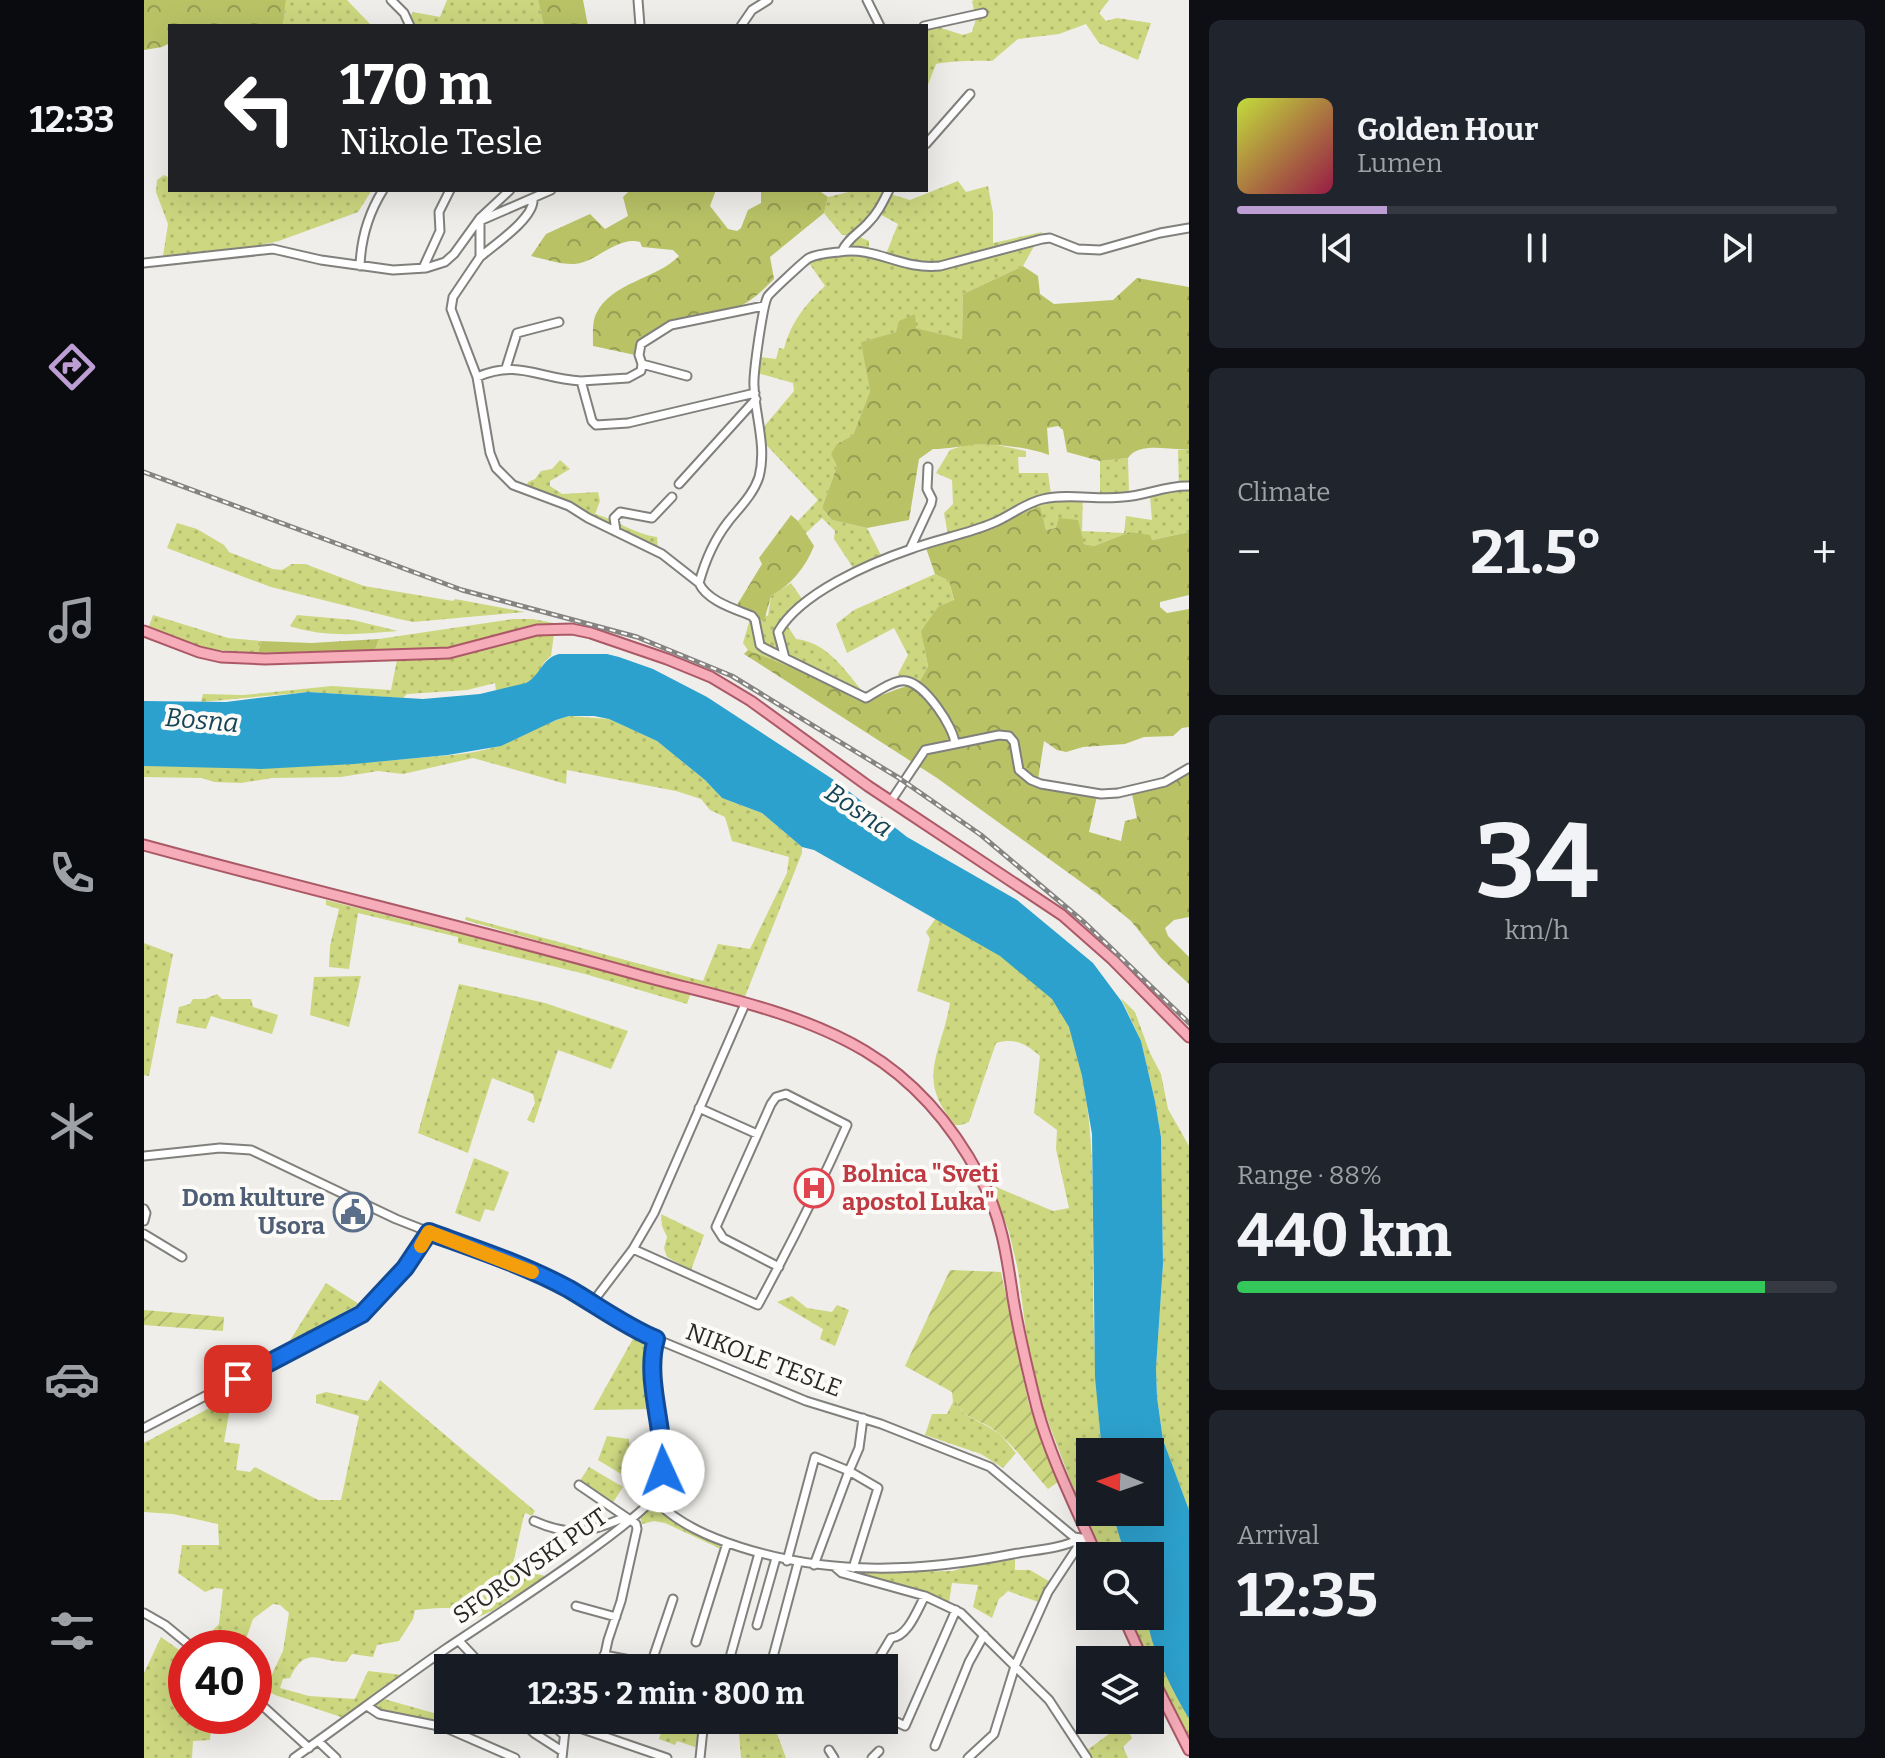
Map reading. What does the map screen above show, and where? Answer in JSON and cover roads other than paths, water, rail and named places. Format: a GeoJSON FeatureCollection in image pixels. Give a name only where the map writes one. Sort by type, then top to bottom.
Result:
{"type":"FeatureCollection","features":[{"type":"Feature","properties":{"kind":"main road"},"geometry":{"type":"LineString","coordinates":[[144,631],[199,652],[221,657],[265,659],[449,653],[537,630],[572,629],[613,640],[711,677],[1062,915],[1113,960],[1189,1037]]}},
{"type":"Feature","properties":{"kind":"main road"},"geometry":{"type":"LineString","coordinates":[[144,845],[773,1010],[866,1052],[894,1072],[935,1109],[983,1181],[1002,1232],[1038,1411],[1076,1506]]}},
{"type":"Feature","properties":{"kind":"main road"},"geometry":{"type":"LineString","coordinates":[[1081,1526],[1084,1542]]}},
{"type":"Feature","properties":{"kind":"main road"},"geometry":{"type":"LineString","coordinates":[[1164,1701],[1189,1750]]}},
{"type":"Feature","properties":{"kind":"street"},"geometry":{"type":"LineString","coordinates":[[391,0],[404,13],[409,24]]}},
{"type":"Feature","properties":{"kind":"street"},"geometry":{"type":"LineString","coordinates":[[638,0],[640,24]]}},
{"type":"Feature","properties":{"kind":"street"},"geometry":{"type":"LineString","coordinates":[[742,24],[752,10],[768,0]]}},
{"type":"Feature","properties":{"kind":"street"},"geometry":{"type":"LineString","coordinates":[[867,0],[879,24]]}},
{"type":"Feature","properties":{"kind":"street"},"geometry":{"type":"LineString","coordinates":[[928,25],[983,13]]}},
{"type":"Feature","properties":{"kind":"street"},"geometry":{"type":"LineString","coordinates":[[928,142],[970,94]]}},
{"type":"Feature","properties":{"kind":"street"},"geometry":{"type":"LineString","coordinates":[[360,266],[367,220],[382,192]]}},
{"type":"Feature","properties":{"kind":"street"},"geometry":{"type":"LineString","coordinates":[[423,268],[440,231],[439,212],[449,192]]}},
{"type":"Feature","properties":{"kind":"street"},"geometry":{"type":"LineString","coordinates":[[144,263],[273,249],[360,266],[393,270],[423,268],[445,262],[454,254],[481,219],[508,192]]}},
{"type":"Feature","properties":{"kind":"street"},"geometry":{"type":"LineString","coordinates":[[481,219],[546,192]]}},
{"type":"Feature","properties":{"kind":"street"},"geometry":{"type":"LineString","coordinates":[[842,251],[847,240],[876,214],[888,192]]}},
{"type":"Feature","properties":{"kind":"street"},"geometry":{"type":"LineString","coordinates":[[533,198],[532,209],[524,219],[480,257],[453,297],[451,309],[477,377],[490,453],[502,477],[522,490],[569,506],[662,554],[699,583],[709,595],[752,616],[760,645],[785,658],[866,698],[897,682],[912,683],[933,704],[954,735],[955,744]]}},
{"type":"Feature","properties":{"kind":"street"},"geometry":{"type":"LineString","coordinates":[[480,257],[481,219]]}},
{"type":"Feature","properties":{"kind":"street"},"geometry":{"type":"LineString","coordinates":[[699,583],[712,548],[751,495],[759,477],[762,454],[754,375],[764,306],[775,289],[808,259],[842,251],[868,251],[908,266],[940,266],[1042,239],[1050,238],[1078,249],[1100,250],[1189,228]]}},
{"type":"Feature","properties":{"kind":"street"},"geometry":{"type":"LineString","coordinates":[[477,377],[506,368],[527,370],[558,380],[628,378],[641,371],[641,344],[671,325],[764,306]]}},
{"type":"Feature","properties":{"kind":"street"},"geometry":{"type":"LineString","coordinates":[[506,368],[517,333],[559,322]]}},
{"type":"Feature","properties":{"kind":"street"},"geometry":{"type":"LineString","coordinates":[[642,364],[687,376]]}},
{"type":"Feature","properties":{"kind":"street"},"geometry":{"type":"LineString","coordinates":[[581,381],[592,421],[596,425],[628,423],[755,396]]}},
{"type":"Feature","properties":{"kind":"street"},"geometry":{"type":"LineString","coordinates":[[679,484],[755,396]]}},
{"type":"Feature","properties":{"kind":"street"},"geometry":{"type":"LineString","coordinates":[[910,549],[932,499],[927,489],[928,467]]}},
{"type":"Feature","properties":{"kind":"street"},"geometry":{"type":"LineString","coordinates":[[785,658],[778,632],[810,599],[841,580],[910,549],[994,523],[1045,498],[1123,497],[1189,486]]}},
{"type":"Feature","properties":{"kind":"street"},"geometry":{"type":"LineString","coordinates":[[616,531],[613,526],[617,514],[625,511],[652,518],[672,497]]}},
{"type":"Feature","properties":{"kind":"street"},"geometry":{"type":"LineString","coordinates":[[891,801],[925,750],[999,735],[1009,736],[1014,742],[1019,770],[1031,780],[1101,794],[1165,782],[1189,768]]}},
{"type":"Feature","properties":{"kind":"street"},"geometry":{"type":"LineString","coordinates":[[592,1303],[633,1249],[654,1213],[745,1004]]}},
{"type":"Feature","properties":{"kind":"street"},"geometry":{"type":"LineString","coordinates":[[633,1249],[758,1305],[779,1267],[847,1125],[786,1094],[776,1097],[771,1104],[716,1227],[723,1238],[779,1267]]}},
{"type":"Feature","properties":{"kind":"street"},"geometry":{"type":"LineString","coordinates":[[699,1108],[757,1134]]}},
{"type":"Feature","properties":{"kind":"street","name":"NIKOLE TESLE"},"geometry":{"type":"LineString","coordinates":[[144,1156],[220,1148],[251,1150],[429,1232],[539,1275],[636,1331],[806,1401],[863,1418],[990,1467],[1063,1528],[1082,1539]]}},
{"type":"Feature","properties":{"kind":"street"},"geometry":{"type":"LineString","coordinates":[[144,1209],[144,1221]]}},
{"type":"Feature","properties":{"kind":"street"},"geometry":{"type":"LineString","coordinates":[[144,1428],[362,1314],[405,1268],[429,1232]]}},
{"type":"Feature","properties":{"kind":"street"},"geometry":{"type":"LineString","coordinates":[[144,1234],[182,1257]]}},
{"type":"Feature","properties":{"kind":"street"},"geometry":{"type":"LineString","coordinates":[[656,1339],[652,1364],[664,1457],[662,1484],[655,1500],[684,1522],[727,1543],[798,1563],[907,1569],[1000,1556],[1082,1539]]}},
{"type":"Feature","properties":{"kind":"street"},"geometry":{"type":"LineString","coordinates":[[814,1565],[859,1448],[863,1418]]}},
{"type":"Feature","properties":{"kind":"street"},"geometry":{"type":"LineString","coordinates":[[787,1561],[815,1457],[849,1471],[878,1488],[853,1568]]}},
{"type":"Feature","properties":{"kind":"street"},"geometry":{"type":"LineString","coordinates":[[579,1485],[637,1529],[604,1654]]}},
{"type":"Feature","properties":{"kind":"street","name":"SFOROVSKI PUT"},"geometry":{"type":"LineString","coordinates":[[294,1758],[655,1500]]}},
{"type":"Feature","properties":{"kind":"street"},"geometry":{"type":"LineString","coordinates":[[534,1521],[556,1530],[574,1532],[627,1519]]}},
{"type":"Feature","properties":{"kind":"street"},"geometry":{"type":"LineString","coordinates":[[1063,1528],[1077,1526]]}},
{"type":"Feature","properties":{"kind":"street"},"geometry":{"type":"LineString","coordinates":[[968,1758],[994,1734],[1015,1666],[1050,1588],[1082,1539]]}},
{"type":"Feature","properties":{"kind":"street"},"geometry":{"type":"LineString","coordinates":[[696,1642],[727,1543]]}},
{"type":"Feature","properties":{"kind":"street"},"geometry":{"type":"LineString","coordinates":[[731,1654],[759,1553]]}},
{"type":"Feature","properties":{"kind":"street"},"geometry":{"type":"LineString","coordinates":[[757,1625],[776,1558]]}},
{"type":"Feature","properties":{"kind":"street"},"geometry":{"type":"LineString","coordinates":[[774,1654],[798,1563]]}},
{"type":"Feature","properties":{"kind":"street"},"geometry":{"type":"LineString","coordinates":[[835,1567],[854,1578],[925,1596],[956,1610],[1061,1715],[1087,1758]]}},
{"type":"Feature","properties":{"kind":"street"},"geometry":{"type":"LineString","coordinates":[[881,1654],[891,1638],[900,1637],[904,1632],[925,1596]]}},
{"type":"Feature","properties":{"kind":"street"},"geometry":{"type":"LineString","coordinates":[[655,1654],[673,1599]]}},
{"type":"Feature","properties":{"kind":"street"},"geometry":{"type":"LineString","coordinates":[[576,1606],[616,1617]]}},
{"type":"Feature","properties":{"kind":"street"},"geometry":{"type":"LineString","coordinates":[[898,1723],[905,1726],[956,1610]]}},
{"type":"Feature","properties":{"kind":"street"},"geometry":{"type":"LineString","coordinates":[[144,1613],[171,1630]]}},
{"type":"Feature","properties":{"kind":"street"},"geometry":{"type":"LineString","coordinates":[[935,1746],[969,1662],[984,1635]]}},
{"type":"Feature","properties":{"kind":"street"},"geometry":{"type":"LineString","coordinates":[[459,1641],[471,1654]]}},
{"type":"Feature","properties":{"kind":"street"},"geometry":{"type":"LineString","coordinates":[[367,1706],[379,1714],[444,1727],[515,1758]]}},
{"type":"Feature","properties":{"kind":"street"},"geometry":{"type":"LineString","coordinates":[[272,1714],[309,1748]]}},
{"type":"Feature","properties":{"kind":"street"},"geometry":{"type":"LineString","coordinates":[[535,1734],[562,1754]]}},
{"type":"Feature","properties":{"kind":"street"},"geometry":{"type":"LineString","coordinates":[[602,1734],[667,1758]]}},
{"type":"Feature","properties":{"kind":"street"},"geometry":{"type":"LineString","coordinates":[[700,1758],[703,1734]]}},
{"type":"Feature","properties":{"kind":"street"},"geometry":{"type":"LineString","coordinates":[[562,1754],[564,1735]]}},
{"type":"Feature","properties":{"kind":"street"},"geometry":{"type":"LineString","coordinates":[[318,1741],[336,1758]]}},
{"type":"Feature","properties":{"kind":"street"},"geometry":{"type":"LineString","coordinates":[[872,1758],[879,1751]]}},
{"type":"Feature","properties":{"kind":"water","name":"Bosna"},"geometry":{"type":"Polygon","coordinates":[[[607,654],[619,657],[653,669],[707,697],[837,782],[907,837],[1017,900],[1093,963],[1122,1002],[1141,1041],[1161,1137],[1163,1264],[1156,1368],[1163,1438],[1101,1438],[1095,1377],[1092,1134],[1082,1076],[1069,1027],[1052,999],[1000,956],[814,850],[802,847],[762,813],[722,798],[657,741],[609,719],[569,716],[501,746],[448,755],[261,769],[144,766],[144,701],[226,702],[308,692],[423,699],[480,694],[526,683],[553,656],[607,654]]]}},
{"type":"Feature","properties":{"kind":"water"},"geometry":{"type":"Polygon","coordinates":[[[1164,1443],[1189,1510],[1189,1718],[1164,1671],[1164,1646],[1154,1646],[1149,1630],[1164,1630],[1164,1542],[1121,1542],[1116,1526],[1164,1526],[1164,1443]]]}},
{"type":"Feature","properties":{"kind":"railway"},"geometry":{"type":"LineString","coordinates":[[144,472],[462,590],[637,637],[732,676],[899,778],[981,835],[1085,923],[1189,1023]]}},
{"type":"Feature","properties":{"kind":"place","name":"Bolnica \"Sveti apostol Luka\""},"geometry":{"type":"Point","coordinates":[814,1188]}},
{"type":"Feature","properties":{"kind":"place","name":"Dom kulture Usora"},"geometry":{"type":"Point","coordinates":[353,1212]}}]}
